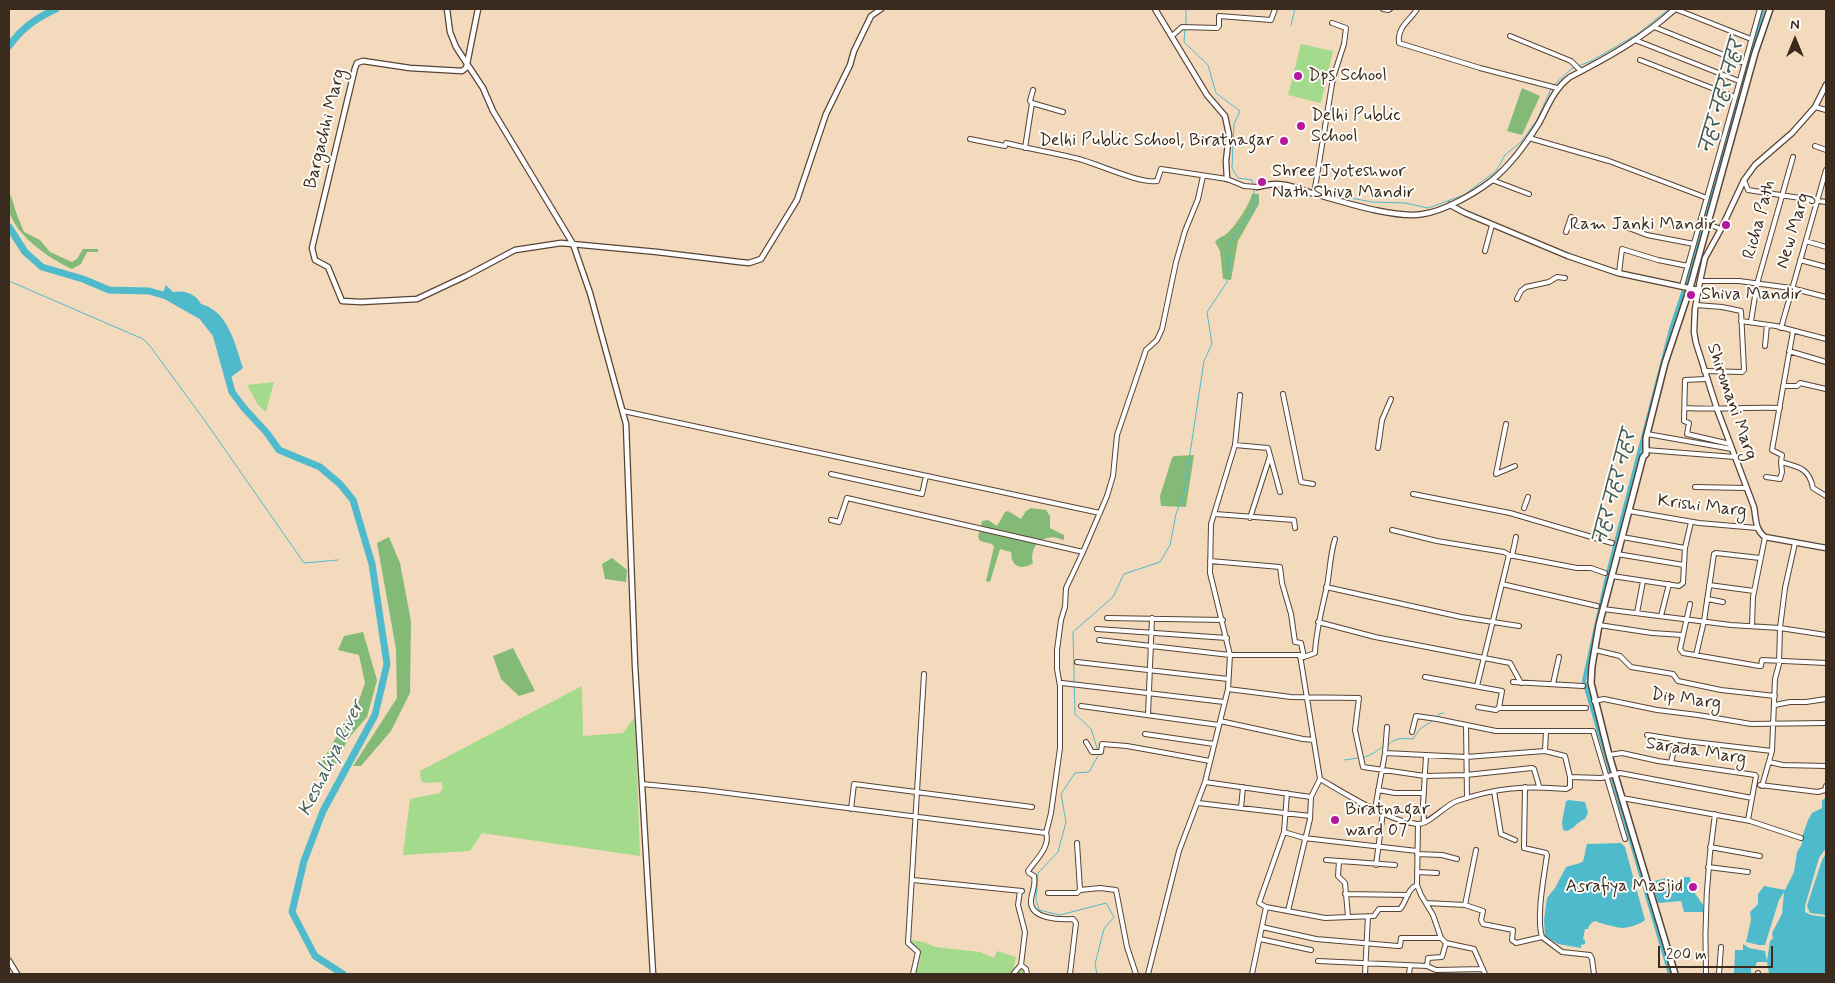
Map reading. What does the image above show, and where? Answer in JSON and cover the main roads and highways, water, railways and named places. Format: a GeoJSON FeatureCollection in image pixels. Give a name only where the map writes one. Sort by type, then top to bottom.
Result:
{"type":"FeatureCollection","features":[{"type":"Feature","properties":{"kind":"main road"},"geometry":{"type":"LineString","coordinates":[[1675,974],[1622,798],[1610,775],[1609,755],[1594,702],[1590,674],[1599,625],[1643,457],[1646,454],[1647,434],[1685,287],[1708,224],[1755,53],[1770,9]]}},
{"type":"Feature","properties":{"kind":"water"},"geometry":{"type":"Polygon","coordinates":[[[166,285],[173,292],[181,291],[193,295],[201,304],[218,314],[229,330],[243,368],[230,378],[216,333],[210,325],[161,297],[166,285]]]}},
{"type":"Feature","properties":{"kind":"water"},"geometry":{"type":"Polygon","coordinates":[[[1826,797],[1826,848],[1819,858],[1805,906],[1805,912],[1811,915],[1826,917],[1826,974],[1769,974],[1767,962],[1757,962],[1755,967],[1751,967],[1751,974],[1734,974],[1735,950],[1743,950],[1743,944],[1749,948],[1765,951],[1767,961],[1770,941],[1773,938],[1772,933],[1782,914],[1784,892],[1779,900],[1765,945],[1746,942],[1751,920],[1750,912],[1758,904],[1758,894],[1764,886],[1785,890],[1794,872],[1797,852],[1802,844],[1802,837],[1808,820],[1812,813],[1822,808],[1822,801],[1826,797]]]}},
{"type":"Feature","properties":{"kind":"water"},"geometry":{"type":"Polygon","coordinates":[[[1566,801],[1585,802],[1588,813],[1585,819],[1567,831],[1563,830],[1562,822],[1566,801]]]}},
{"type":"Feature","properties":{"kind":"water"},"geometry":{"type":"Polygon","coordinates":[[[1621,843],[1625,847],[1645,920],[1634,926],[1622,928],[1596,921],[1593,922],[1588,929],[1585,929],[1583,939],[1585,944],[1581,945],[1581,948],[1558,944],[1545,936],[1544,920],[1547,898],[1555,888],[1566,867],[1583,861],[1587,844],[1621,843]]]}},
{"type":"Feature","properties":{"kind":"water"},"geometry":{"type":"Polygon","coordinates":[[[1825,855],[1826,915],[1810,913],[1807,906],[1825,855]]]}},
{"type":"Feature","properties":{"kind":"water"},"geometry":{"type":"Polygon","coordinates":[[[1685,877],[1690,877],[1692,889],[1703,905],[1703,912],[1684,912],[1681,901],[1658,903],[1653,887],[1654,881],[1666,878],[1677,882],[1685,877]]]}},
{"type":"Feature","properties":{"kind":"waterway","name":"Keshaliya River"},"geometry":{"type":"LineString","coordinates":[[9,46],[30,24],[56,9]]}},
{"type":"Feature","properties":{"kind":"waterway"},"geometry":{"type":"LineString","coordinates":[[1186,9],[1186,25]]}},
{"type":"Feature","properties":{"kind":"waterway"},"geometry":{"type":"LineString","coordinates":[[1291,25],[1295,9]]}},
{"type":"Feature","properties":{"kind":"waterway"},"geometry":{"type":"LineString","coordinates":[[1554,85],[1571,69],[1591,61],[1636,35],[1669,9]]}},
{"type":"Feature","properties":{"kind":"waterway","name":"नहर नहर नहर"},"geometry":{"type":"LineString","coordinates":[[1670,974],[1584,681],[1607,577],[1671,329],[1691,268],[1763,9]]}},
{"type":"Feature","properties":{"kind":"waterway"},"geometry":{"type":"LineString","coordinates":[[1185,29],[1184,42],[1208,65],[1216,93],[1240,111],[1234,124],[1232,168],[1238,178],[1252,180],[1253,184]]}},
{"type":"Feature","properties":{"kind":"waterway"},"geometry":{"type":"LineString","coordinates":[[1324,193],[1372,202],[1405,203],[1428,208],[1464,195],[1496,171],[1505,155],[1521,142],[1537,120],[1551,89]]}},
{"type":"Feature","properties":{"kind":"waterway"},"geometry":{"type":"LineString","coordinates":[[1098,751],[1091,729],[1075,714],[1073,632],[1113,597],[1124,574],[1160,562],[1170,545],[1176,514],[1184,493],[1204,361],[1212,344],[1207,312],[1227,282],[1230,243],[1254,207],[1254,188]]}},
{"type":"Feature","properties":{"kind":"waterway","name":"Keshaliya River"},"geometry":{"type":"LineString","coordinates":[[9,227],[25,252],[42,267],[83,279],[109,290],[149,291],[170,297]]}},
{"type":"Feature","properties":{"kind":"waterway"},"geometry":{"type":"LineString","coordinates":[[9,281],[143,339],[205,421],[304,563],[338,560]]}},
{"type":"Feature","properties":{"kind":"waterway","name":"Keshaliya River"},"geometry":{"type":"LineString","coordinates":[[204,319],[216,334],[232,392],[244,408],[267,433],[279,450],[320,467],[340,484],[353,500],[372,564],[387,664],[375,715],[323,811],[304,861],[292,912],[315,956],[343,974]]}},
{"type":"Feature","properties":{"kind":"waterway"},"geometry":{"type":"LineString","coordinates":[[1437,718],[1439,714],[1444,713]]}},
{"type":"Feature","properties":{"kind":"waterway"},"geometry":{"type":"LineString","coordinates":[[1387,746],[1392,741],[1398,739],[1413,739],[1420,729],[1434,720]]}},
{"type":"Feature","properties":{"kind":"waterway"},"geometry":{"type":"LineString","coordinates":[[1363,758],[1382,747]]}},
{"type":"Feature","properties":{"kind":"waterway"},"geometry":{"type":"LineString","coordinates":[[1097,974],[1095,964],[1104,929],[1114,917],[1106,903],[1060,915],[1039,910],[1036,899],[1038,873],[1058,852],[1066,822],[1061,794],[1075,773],[1089,772],[1099,754]]}},
{"type":"Feature","properties":{"kind":"waterway"},"geometry":{"type":"LineString","coordinates":[[1344,760],[1358,758]]}},
{"type":"Feature","properties":{"kind":"waterway"},"geometry":{"type":"LineString","coordinates":[[12,962],[20,974]]}},
{"type":"Feature","properties":{"kind":"place","name":"Dps School"},"geometry":{"type":"Point","coordinates":[1298,76]}},
{"type":"Feature","properties":{"kind":"place","name":"Delhi Public School"},"geometry":{"type":"Point","coordinates":[1301,126]}},
{"type":"Feature","properties":{"kind":"place","name":"Delhi Public School, Biratnagar"},"geometry":{"type":"Point","coordinates":[1284,141]}},
{"type":"Feature","properties":{"kind":"place","name":"Shree Jyoteshwor Nath Shiva Mandir"},"geometry":{"type":"Point","coordinates":[1262,182]}},
{"type":"Feature","properties":{"kind":"place","name":"Ram Janki Mandir"},"geometry":{"type":"Point","coordinates":[1726,225]}},
{"type":"Feature","properties":{"kind":"place","name":"Shiva Mandir"},"geometry":{"type":"Point","coordinates":[1691,295]}},
{"type":"Feature","properties":{"kind":"place","name":"Biratnagar ward 07"},"geometry":{"type":"Point","coordinates":[1335,820]}},
{"type":"Feature","properties":{"kind":"place","name":"Asrafiya Masjid"},"geometry":{"type":"Point","coordinates":[1693,887]}}]}
